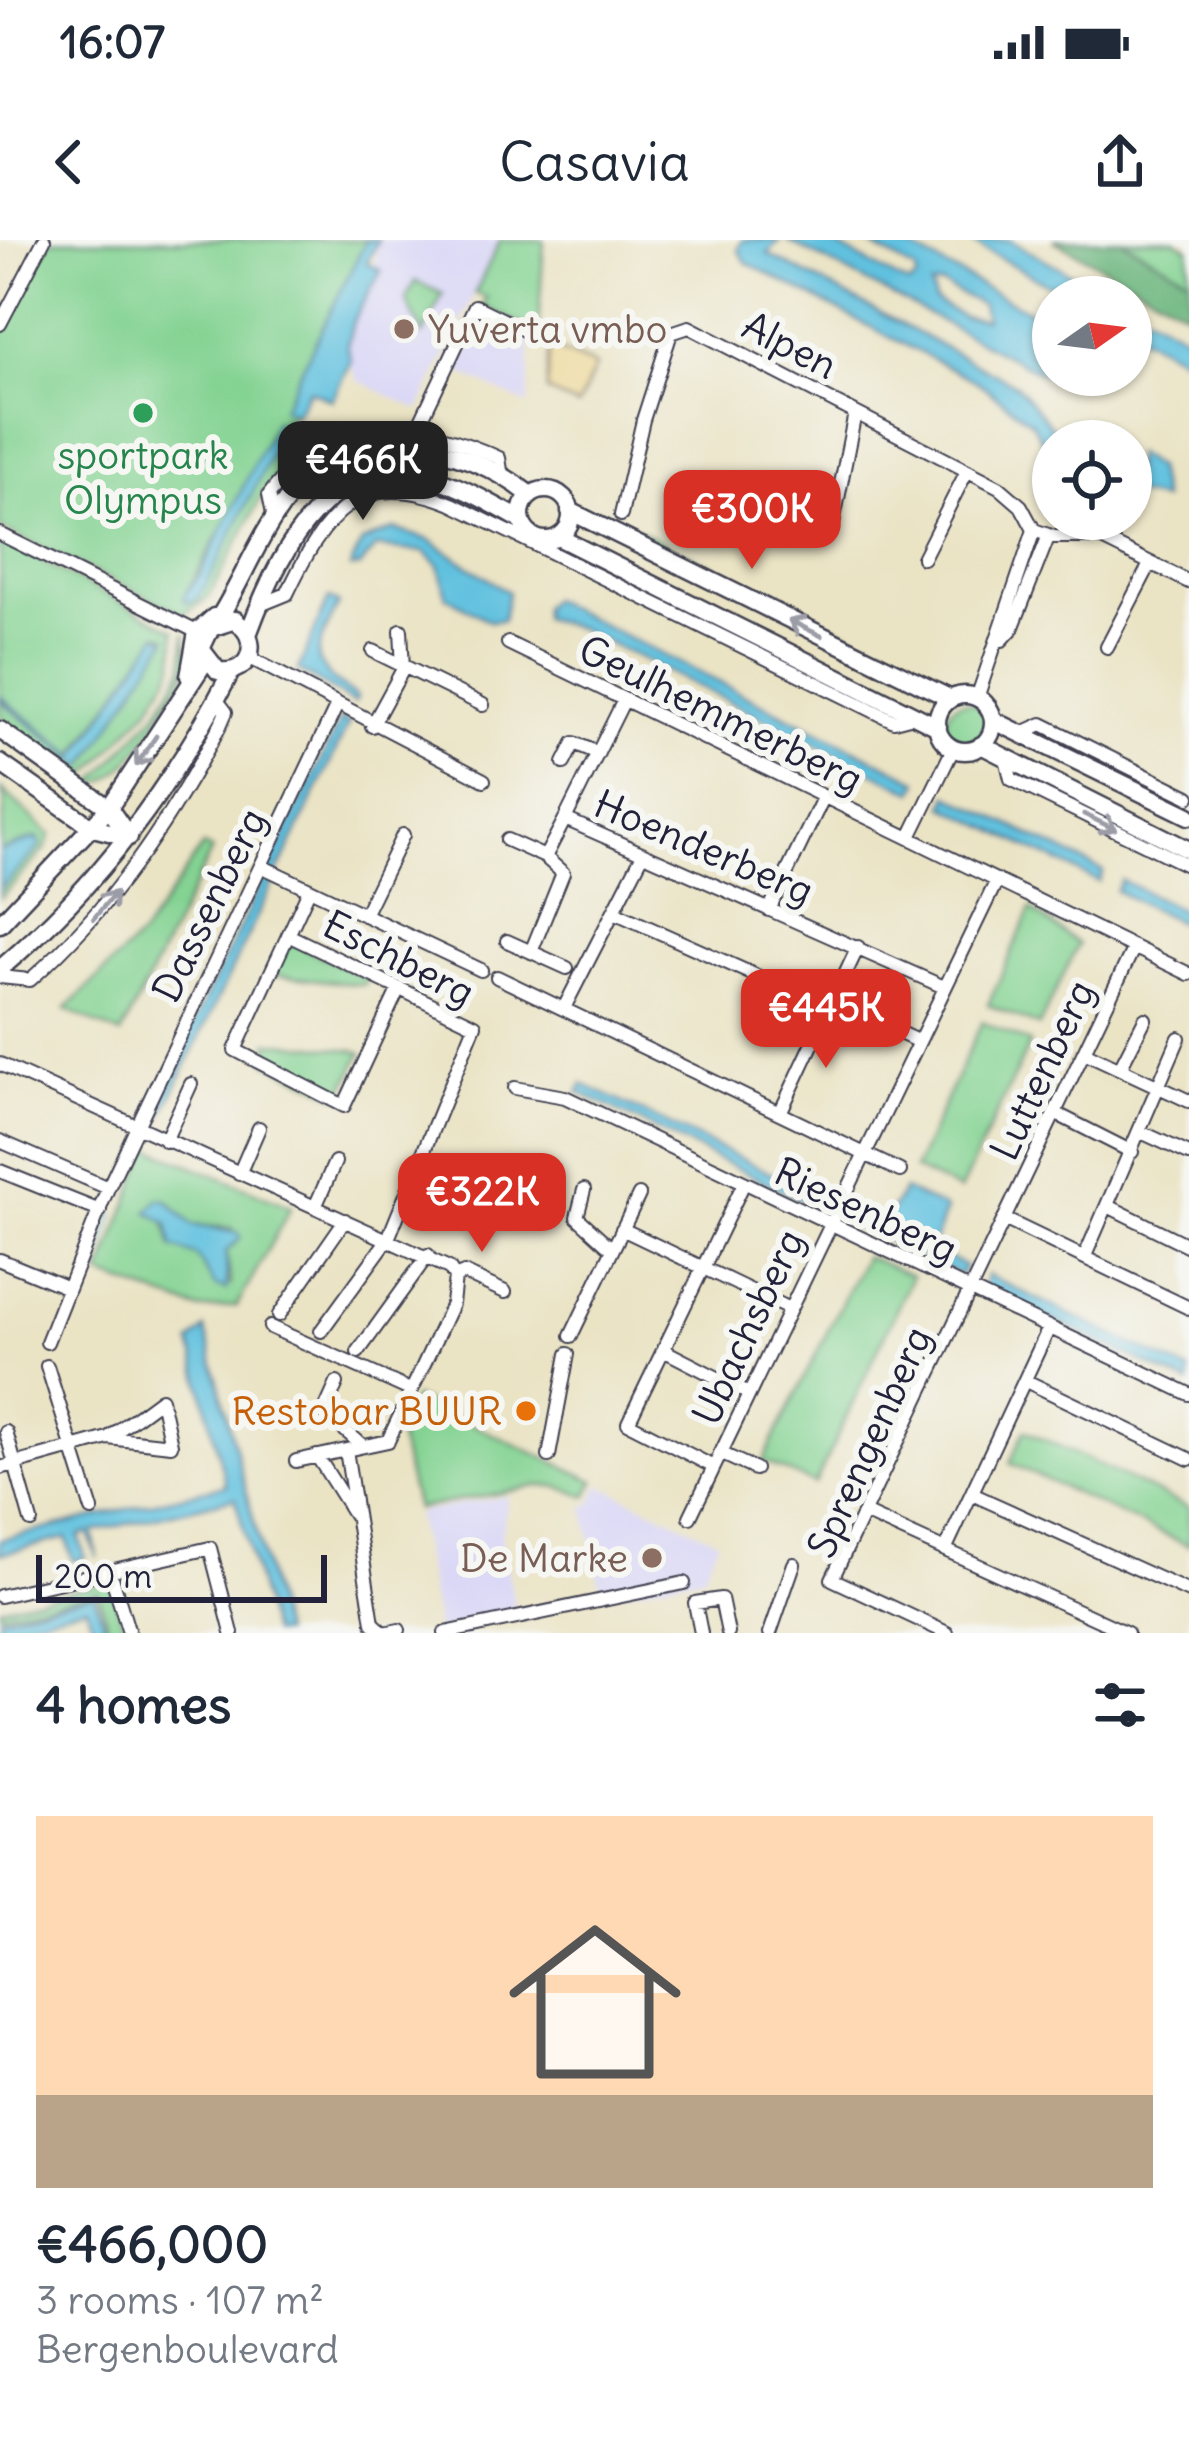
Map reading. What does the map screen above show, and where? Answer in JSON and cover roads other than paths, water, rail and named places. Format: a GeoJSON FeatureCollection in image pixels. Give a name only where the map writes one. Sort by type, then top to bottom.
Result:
{"type":"FeatureCollection","features":[{"type":"Feature","properties":{"kind":"main road"},"geometry":{"type":"LineString","coordinates":[[0,973],[51,926],[129,837],[169,783],[231,672],[250,658],[231,623],[249,563],[288,497],[320,468],[374,447],[436,449],[530,495],[556,492],[570,511],[951,700]]}},
{"type":"Feature","properties":{"kind":"main road"},"geometry":{"type":"LineString","coordinates":[[0,924],[109,808],[184,694],[201,658],[200,635],[259,605],[298,528],[328,498],[352,484],[392,474],[426,477],[490,503],[521,520],[534,537],[558,537],[918,715],[938,727],[953,749],[981,745],[1189,850]]}},
{"type":"Feature","properties":{"kind":"main road"},"geometry":{"type":"LineString","coordinates":[[521,520],[530,495]]}},
{"type":"Feature","properties":{"kind":"main road"},"geometry":{"type":"LineString","coordinates":[[558,537],[569,524],[570,511]]}},
{"type":"Feature","properties":{"kind":"main road"},"geometry":{"type":"LineString","coordinates":[[201,658],[218,671],[231,672]]}},
{"type":"Feature","properties":{"kind":"main road"},"geometry":{"type":"LineString","coordinates":[[938,727],[939,713],[951,700],[980,692],[993,720],[1189,816]]}},
{"type":"Feature","properties":{"kind":"main road"},"geometry":{"type":"LineString","coordinates":[[981,745],[993,720]]}},
{"type":"Feature","properties":{"kind":"main road"},"geometry":{"type":"LineString","coordinates":[[0,730],[109,808],[129,837]]}},
{"type":"Feature","properties":{"kind":"main road"},"geometry":{"type":"LineString","coordinates":[[0,763],[93,828],[129,837]]}},
{"type":"Feature","properties":{"kind":"street"},"geometry":{"type":"LineString","coordinates":[[0,324],[44,240]]}},
{"type":"Feature","properties":{"kind":"street"},"geometry":{"type":"LineString","coordinates":[[417,429],[475,307],[542,339]]}},
{"type":"Feature","properties":{"kind":"street","name":"Alpen"},"geometry":{"type":"LineString","coordinates":[[621,515],[643,421],[671,333],[680,327],[1000,487],[1021,506],[1032,526]]}},
{"type":"Feature","properties":{"kind":"street"},"geometry":{"type":"LineString","coordinates":[[832,529],[855,413]]}},
{"type":"Feature","properties":{"kind":"street"},"geometry":{"type":"LineString","coordinates":[[274,519],[269,496],[310,456],[362,433],[417,429],[457,437],[499,458],[502,478]]}},
{"type":"Feature","properties":{"kind":"street"},"geometry":{"type":"LineString","coordinates":[[923,558],[967,471]]}},
{"type":"Feature","properties":{"kind":"street"},"geometry":{"type":"LineString","coordinates":[[259,605],[287,594],[326,521],[364,496],[415,491],[469,512],[894,721],[918,715]]}},
{"type":"Feature","properties":{"kind":"street"},"geometry":{"type":"LineString","coordinates":[[469,512],[490,503]]}},
{"type":"Feature","properties":{"kind":"street"},"geometry":{"type":"LineString","coordinates":[[0,534],[200,635]]}},
{"type":"Feature","properties":{"kind":"street"},"geometry":{"type":"LineString","coordinates":[[980,692],[1032,536]]}},
{"type":"Feature","properties":{"kind":"street"},"geometry":{"type":"LineString","coordinates":[[997,645],[1012,629],[1047,540]]}},
{"type":"Feature","properties":{"kind":"street"},"geometry":{"type":"LineString","coordinates":[[1103,540],[1189,582]]}},
{"type":"Feature","properties":{"kind":"street"},"geometry":{"type":"LineString","coordinates":[[586,551],[592,573]]}},
{"type":"Feature","properties":{"kind":"street"},"geometry":{"type":"LineString","coordinates":[[1107,647],[1150,564]]}},
{"type":"Feature","properties":{"kind":"street"},"geometry":{"type":"LineString","coordinates":[[371,726],[403,669],[401,630]]}},
{"type":"Feature","properties":{"kind":"street","name":"Geulhemmerberg"},"geometry":{"type":"LineString","coordinates":[[508,644],[1189,974]]}},
{"type":"Feature","properties":{"kind":"street"},"geometry":{"type":"LineString","coordinates":[[373,651],[483,705]]}},
{"type":"Feature","properties":{"kind":"street"},"geometry":{"type":"LineString","coordinates":[[250,658],[371,726],[484,780]]}},
{"type":"Feature","properties":{"kind":"street"},"geometry":{"type":"LineString","coordinates":[[0,973],[30,980],[109,902],[168,820],[226,712],[216,699]]}},
{"type":"Feature","properties":{"kind":"street"},"geometry":{"type":"LineString","coordinates":[[565,819],[623,702]]}},
{"type":"Feature","properties":{"kind":"street","name":"Dassenberg"},"geometry":{"type":"LineString","coordinates":[[47,1342],[108,1188],[336,707]]}},
{"type":"Feature","properties":{"kind":"street"},"geometry":{"type":"LineString","coordinates":[[1022,734],[1042,724],[1189,796]]}},
{"type":"Feature","properties":{"kind":"street"},"geometry":{"type":"LineString","coordinates":[[564,763],[574,743],[598,753]]}},
{"type":"Feature","properties":{"kind":"street"},"geometry":{"type":"LineString","coordinates":[[910,837],[953,749]]}},
{"type":"Feature","properties":{"kind":"street"},"geometry":{"type":"LineString","coordinates":[[1006,758],[1011,778],[1189,866]]}},
{"type":"Feature","properties":{"kind":"street"},"geometry":{"type":"LineString","coordinates":[[769,910],[823,798]]}},
{"type":"Feature","properties":{"kind":"street","name":"Hoenderberg"},"geometry":{"type":"LineString","coordinates":[[545,857],[565,819],[944,987]]}},
{"type":"Feature","properties":{"kind":"street"},"geometry":{"type":"LineString","coordinates":[[364,915],[403,835]]}},
{"type":"Feature","properties":{"kind":"street","name":"Hoenderberg"},"geometry":{"type":"LineString","coordinates":[[507,840],[545,857],[563,873],[531,952]]}},
{"type":"Feature","properties":{"kind":"street"},"geometry":{"type":"LineString","coordinates":[[564,1008],[642,856]]}},
{"type":"Feature","properties":{"kind":"street"},"geometry":{"type":"LineString","coordinates":[[261,866],[481,970]]}},
{"type":"Feature","properties":{"kind":"street","name":"Ubachsberg"},"geometry":{"type":"LineString","coordinates":[[690,1517],[997,880]]}},
{"type":"Feature","properties":{"kind":"street"},"geometry":{"type":"LineString","coordinates":[[309,890],[235,1050],[344,1106],[399,988]]}},
{"type":"Feature","properties":{"kind":"street"},"geometry":{"type":"LineString","coordinates":[[614,912],[867,1018]]}},
{"type":"Feature","properties":{"kind":"street","name":"Eschberg"},"geometry":{"type":"LineString","coordinates":[[288,935],[475,1025],[388,1239]]}},
{"type":"Feature","properties":{"kind":"street"},"geometry":{"type":"LineString","coordinates":[[507,941],[567,968]]}},
{"type":"Feature","properties":{"kind":"street","name":"Luttenberg"},"geometry":{"type":"LineString","coordinates":[[1004,1219],[1134,946]]}},
{"type":"Feature","properties":{"kind":"street"},"geometry":{"type":"LineString","coordinates":[[780,1113],[857,947]]}},
{"type":"Feature","properties":{"kind":"street"},"geometry":{"type":"LineString","coordinates":[[497,977],[900,1172]]}},
{"type":"Feature","properties":{"kind":"street"},"geometry":{"type":"LineString","coordinates":[[1120,1069],[1145,1019]]}},
{"type":"Feature","properties":{"kind":"street"},"geometry":{"type":"LineString","coordinates":[[881,1024],[919,1042]]}},
{"type":"Feature","properties":{"kind":"street"},"geometry":{"type":"LineString","coordinates":[[1085,1256],[1179,1038]]}},
{"type":"Feature","properties":{"kind":"street"},"geometry":{"type":"LineString","coordinates":[[1084,1052],[1189,1101]]}},
{"type":"Feature","properties":{"kind":"street"},"geometry":{"type":"LineString","coordinates":[[0,1064],[428,1255],[455,1277]]}},
{"type":"Feature","properties":{"kind":"street"},"geometry":{"type":"LineString","coordinates":[[165,1141],[191,1084]]}},
{"type":"Feature","properties":{"kind":"street","name":"Riesenberg"},"geometry":{"type":"LineString","coordinates":[[515,1088],[566,1097],[1189,1394]]}},
{"type":"Feature","properties":{"kind":"street"},"geometry":{"type":"LineString","coordinates":[[1055,1113],[1132,1153]]}},
{"type":"Feature","properties":{"kind":"street"},"geometry":{"type":"LineString","coordinates":[[239,1174],[259,1128]]}},
{"type":"Feature","properties":{"kind":"street"},"geometry":{"type":"LineString","coordinates":[[1141,1132],[1189,1154]]}},
{"type":"Feature","properties":{"kind":"street"},"geometry":{"type":"LineString","coordinates":[[0,1141],[108,1188]]}},
{"type":"Feature","properties":{"kind":"street"},"geometry":{"type":"LineString","coordinates":[[315,1207],[335,1162]]}},
{"type":"Feature","properties":{"kind":"street"},"geometry":{"type":"LineString","coordinates":[[0,1171],[100,1211]]}},
{"type":"Feature","properties":{"kind":"street"},"geometry":{"type":"LineString","coordinates":[[717,1460],[628,1424],[743,1184]]}},
{"type":"Feature","properties":{"kind":"street"},"geometry":{"type":"LineString","coordinates":[[584,1190],[578,1217],[612,1249]]}},
{"type":"Feature","properties":{"kind":"street"},"geometry":{"type":"LineString","coordinates":[[572,1336],[639,1195]]}},
{"type":"Feature","properties":{"kind":"street"},"geometry":{"type":"LineString","coordinates":[[1108,1206],[1189,1246]]}},
{"type":"Feature","properties":{"kind":"street"},"geometry":{"type":"LineString","coordinates":[[1004,1219],[1189,1308]]}},
{"type":"Feature","properties":{"kind":"street","name":"Sprengenberg"},"geometry":{"type":"LineString","coordinates":[[947,1633],[832,1579],[1004,1219]]}},
{"type":"Feature","properties":{"kind":"street"},"geometry":{"type":"LineString","coordinates":[[345,1220],[274,1321],[410,1390]]}},
{"type":"Feature","properties":{"kind":"street"},"geometry":{"type":"LineString","coordinates":[[622,1229],[789,1309]]}},
{"type":"Feature","properties":{"kind":"street"},"geometry":{"type":"LineString","coordinates":[[321,1330],[388,1239]]}},
{"type":"Feature","properties":{"kind":"street"},"geometry":{"type":"LineString","coordinates":[[358,1352],[428,1255]]}},
{"type":"Feature","properties":{"kind":"street"},"geometry":{"type":"LineString","coordinates":[[0,1260],[68,1288]]}},
{"type":"Feature","properties":{"kind":"street"},"geometry":{"type":"LineString","coordinates":[[455,1277],[464,1274],[505,1292]]}},
{"type":"Feature","properties":{"kind":"street"},"geometry":{"type":"LineString","coordinates":[[296,1461],[388,1441],[452,1304],[455,1277]]}},
{"type":"Feature","properties":{"kind":"street"},"geometry":{"type":"LineString","coordinates":[[945,1550],[1048,1330]]}},
{"type":"Feature","properties":{"kind":"street"},"geometry":{"type":"LineString","coordinates":[[664,1351],[749,1394]]}},
{"type":"Feature","properties":{"kind":"street"},"geometry":{"type":"LineString","coordinates":[[549,1456],[568,1354]]}},
{"type":"Feature","properties":{"kind":"street"},"geometry":{"type":"LineString","coordinates":[[47,1366],[92,1510]]}},
{"type":"Feature","properties":{"kind":"street"},"geometry":{"type":"LineString","coordinates":[[1026,1381],[1189,1459]]}},
{"type":"Feature","properties":{"kind":"street"},"geometry":{"type":"LineString","coordinates":[[337,1383],[324,1412],[363,1446]]}},
{"type":"Feature","properties":{"kind":"street"},"geometry":{"type":"LineString","coordinates":[[0,1468],[109,1438],[173,1444],[156,1398],[109,1438]]}},
{"type":"Feature","properties":{"kind":"street"},"geometry":{"type":"LineString","coordinates":[[6,1432],[31,1521]]}},
{"type":"Feature","properties":{"kind":"street"},"geometry":{"type":"LineString","coordinates":[[346,1450],[372,1628],[384,1633],[399,1630]]}},
{"type":"Feature","properties":{"kind":"street"},"geometry":{"type":"LineString","coordinates":[[317,1456],[359,1523]]}},
{"type":"Feature","properties":{"kind":"street","name":"Ubachsberg"},"geometry":{"type":"LineString","coordinates":[[717,1460],[755,1469]]}},
{"type":"Feature","properties":{"kind":"street"},"geometry":{"type":"LineString","coordinates":[[972,1494],[1189,1592]]}},
{"type":"Feature","properties":{"kind":"street"},"geometry":{"type":"LineString","coordinates":[[864,1513],[1127,1633]]}},
{"type":"Feature","properties":{"kind":"street"},"geometry":{"type":"LineString","coordinates":[[0,1596],[210,1547],[232,1633]]}},
{"type":"Feature","properties":{"kind":"street"},"geometry":{"type":"LineString","coordinates":[[770,1633],[794,1564]]}},
{"type":"Feature","properties":{"kind":"street"},"geometry":{"type":"LineString","coordinates":[[110,1571],[129,1633]]}},
{"type":"Feature","properties":{"kind":"street"},"geometry":{"type":"LineString","coordinates":[[445,1633],[684,1583]]}},
{"type":"Feature","properties":{"kind":"street"},"geometry":{"type":"LineString","coordinates":[[701,1633],[695,1604],[720,1595],[728,1633]]}},
{"type":"Feature","properties":{"kind":"water"},"geometry":{"type":"Polygon","coordinates":[[[366,240],[378,240],[367,263],[381,271],[353,321],[347,346],[351,360],[332,400],[309,390],[296,414],[282,409],[366,240]]]}},
{"type":"Feature","properties":{"kind":"water"},"geometry":{"type":"Polygon","coordinates":[[[742,240],[780,240],[768,254],[1016,385],[1046,420],[1032,424],[979,383],[747,263],[738,250],[742,240]]]}},
{"type":"Feature","properties":{"kind":"water"},"geometry":{"type":"Polygon","coordinates":[[[786,240],[826,240],[909,285],[917,279],[916,271],[862,240],[896,240],[1032,313],[1032,369],[786,240]],[[942,285],[931,286],[935,301],[964,317],[985,319],[982,305],[942,285]]]}},
{"type":"Feature","properties":{"kind":"water"},"geometry":{"type":"Polygon","coordinates":[[[967,240],[1009,240],[1075,276],[1033,276],[967,240]]]}},
{"type":"Feature","properties":{"kind":"water"},"geometry":{"type":"Polygon","coordinates":[[[1152,317],[1189,337],[1189,361],[1152,342],[1152,317]]]}},
{"type":"Feature","properties":{"kind":"water"},"geometry":{"type":"Polygon","coordinates":[[[275,422],[285,427],[208,582],[196,600],[186,603],[183,597],[201,573],[275,422]]]}},
{"type":"Feature","properties":{"kind":"water"},"geometry":{"type":"Polygon","coordinates":[[[1152,465],[1156,468],[1162,500],[1152,498],[1152,465]]]}},
{"type":"Feature","properties":{"kind":"water"},"geometry":{"type":"Polygon","coordinates":[[[394,529],[430,540],[508,592],[503,620],[489,621],[446,596],[439,566],[425,552],[375,547],[360,567],[350,568],[362,542],[394,529]]]}},
{"type":"Feature","properties":{"kind":"water"},"geometry":{"type":"Polygon","coordinates":[[[329,598],[339,604],[323,636],[319,657],[329,675],[357,697],[354,703],[298,670],[329,598]]]}},
{"type":"Feature","properties":{"kind":"water"},"geometry":{"type":"Polygon","coordinates":[[[550,599],[919,781],[914,792],[578,628],[542,618],[542,607],[550,599]]]}},
{"type":"Feature","properties":{"kind":"water"},"geometry":{"type":"Polygon","coordinates":[[[158,634],[167,639],[84,767],[0,700],[0,696],[76,756],[158,634]]]}},
{"type":"Feature","properties":{"kind":"water"},"geometry":{"type":"Polygon","coordinates":[[[341,719],[349,723],[160,1120],[149,1115],[341,719]]]}},
{"type":"Feature","properties":{"kind":"water"},"geometry":{"type":"Polygon","coordinates":[[[949,795],[1103,871],[1099,882],[944,806],[949,795]]]}},
{"type":"Feature","properties":{"kind":"water"},"geometry":{"type":"Polygon","coordinates":[[[38,838],[40,847],[0,889],[0,851],[38,838]]]}},
{"type":"Feature","properties":{"kind":"water"},"geometry":{"type":"Polygon","coordinates":[[[1121,880],[1189,914],[1189,927],[1116,891],[1121,880]]]}},
{"type":"Feature","properties":{"kind":"water"},"geometry":{"type":"Polygon","coordinates":[[[583,1084],[830,1201],[825,1211],[578,1092],[583,1084]]]}},
{"type":"Feature","properties":{"kind":"water"},"geometry":{"type":"Polygon","coordinates":[[[904,1190],[946,1209],[932,1249],[965,1266],[961,1275],[844,1220],[848,1210],[882,1225],[904,1190]]]}},
{"type":"Feature","properties":{"kind":"water"},"geometry":{"type":"Polygon","coordinates":[[[159,1199],[167,1200],[192,1225],[239,1233],[240,1239],[226,1251],[227,1289],[215,1286],[197,1256],[172,1247],[168,1224],[148,1212],[159,1199]]]}},
{"type":"Feature","properties":{"kind":"water"},"geometry":{"type":"Polygon","coordinates":[[[987,1275],[1189,1371],[1189,1384],[983,1287],[987,1275]]]}},
{"type":"Feature","properties":{"kind":"water"},"geometry":{"type":"Polygon","coordinates":[[[205,1329],[282,1633],[271,1633],[235,1498],[93,1532],[97,1558],[88,1533],[79,1536],[85,1558],[73,1561],[66,1538],[0,1554],[0,1540],[226,1485],[191,1343],[205,1329]]]}},
{"type":"Feature","properties":{"kind":"water"},"geometry":{"type":"Polygon","coordinates":[[[94,1594],[107,1633],[95,1633],[86,1606],[0,1628],[0,1617],[94,1594]]]}},
{"type":"Feature","properties":{"kind":"waterway"},"geometry":{"type":"LineString","coordinates":[[121,1197],[141,1154]]}},
{"type":"Feature","properties":{"kind":"waterway"},"geometry":{"type":"LineString","coordinates":[[87,1279],[91,1281],[114,1213]]}},
{"type":"Feature","properties":{"kind":"waterway"},"geometry":{"type":"LineString","coordinates":[[842,1220],[858,1228]]}},
{"type":"Feature","properties":{"kind":"place","name":"Yuverta vmbo"},"geometry":{"type":"Point","coordinates":[404,329]}},
{"type":"Feature","properties":{"kind":"place","name":"sportpark Olympus"},"geometry":{"type":"Point","coordinates":[143,413]}},
{"type":"Feature","properties":{"kind":"place","name":"Restobar BUUR"},"geometry":{"type":"Point","coordinates":[526,1411]}},
{"type":"Feature","properties":{"kind":"place","name":"De Marke"},"geometry":{"type":"Point","coordinates":[652,1558]}}]}
